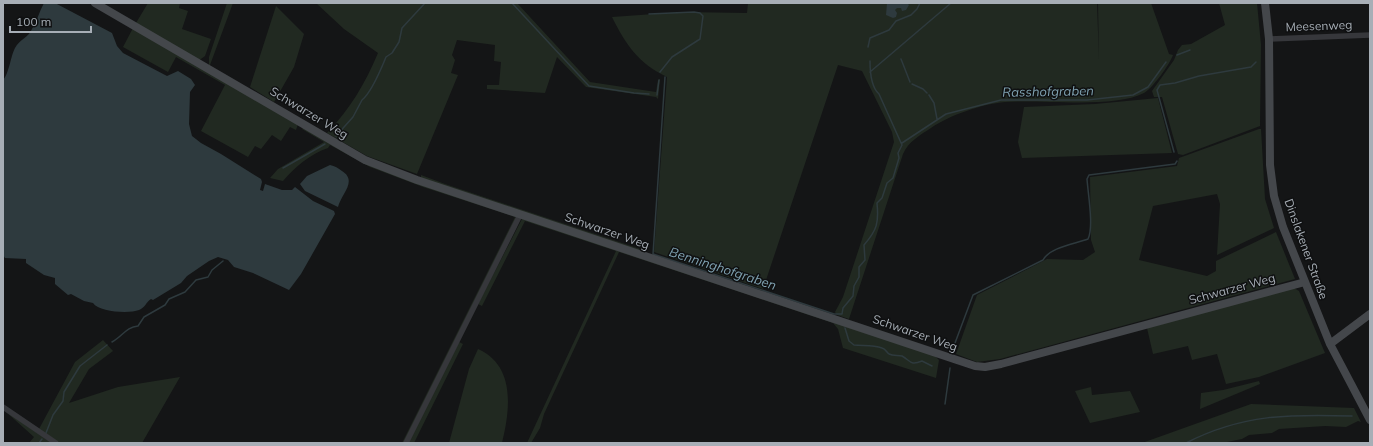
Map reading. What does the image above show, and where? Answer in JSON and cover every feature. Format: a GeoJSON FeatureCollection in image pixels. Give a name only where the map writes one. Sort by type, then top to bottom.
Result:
{"type":"FeatureCollection","features":[{"type":"Feature","properties":{"kind":"street","name":"Schwarzer Weg"},"geometry":{"type":"LineString","coordinates":[[95,3],[365,160],[417,180],[520,215],[975,366],[985,367],[1001,364],[1305,282]]}},
{"type":"Feature","properties":{"kind":"street","name":"Dinslakener Straße"},"geometry":{"type":"LineString","coordinates":[[1265,3],[1269,39],[1269,142],[1272,180],[1283,227],[1330,344],[1370,420]]}},
{"type":"Feature","properties":{"kind":"street","name":"Meesenweg"},"geometry":{"type":"LineString","coordinates":[[1269,39],[1370,36]]}},
{"type":"Feature","properties":{"kind":"street"},"geometry":{"type":"LineString","coordinates":[[406,443],[520,215]]}},
{"type":"Feature","properties":{"kind":"street"},"geometry":{"type":"LineString","coordinates":[[1330,344],[1370,314]]}},
{"type":"Feature","properties":{"kind":"street"},"geometry":{"type":"LineString","coordinates":[[3,407],[56,443]]}},
{"type":"Feature","properties":{"kind":"shaded area"},"geometry":{"type":"Polygon","coordinates":[[[44,3],[55,3],[112,33],[117,46],[123,53],[167,76],[178,71],[191,79],[195,85],[190,92],[189,124],[192,136],[261,179],[262,182],[260,190],[263,191],[265,184],[282,190],[292,190],[295,187],[313,201],[334,211],[335,214],[301,274],[289,290],[253,273],[234,267],[228,260],[218,257],[209,261],[187,276],[181,283],[153,300],[151,299],[141,309],[128,312],[114,311],[101,308],[71,294],[68,295],[55,284],[55,278],[44,275],[26,263],[26,259],[5,258],[3,255],[3,80],[7,73],[15,48],[31,32],[44,3]]]}},
{"type":"Feature","properties":{"kind":"shaded area"},"geometry":{"type":"Polygon","coordinates":[[[148,3],[180,3],[179,8],[188,11],[182,29],[211,39],[205,56],[198,61],[136,23],[148,3]]]}},
{"type":"Feature","properties":{"kind":"shaded area"},"geometry":{"type":"Polygon","coordinates":[[[227,3],[233,3],[209,65],[209,57],[227,3]]]}},
{"type":"Feature","properties":{"kind":"shaded area"},"geometry":{"type":"Polygon","coordinates":[[[316,3],[517,3],[590,82],[656,92],[658,80],[660,79],[658,99],[656,97],[586,87],[557,57],[545,93],[487,89],[487,85],[499,85],[501,62],[494,61],[495,45],[457,40],[452,55],[455,60],[451,73],[458,75],[417,174],[367,156],[327,133],[343,115],[356,96],[378,53],[344,29],[316,3]]]}},
{"type":"Feature","properties":{"kind":"shaded area"},"geometry":{"type":"Polygon","coordinates":[[[748,3],[1097,3],[1099,60],[1098,3],[1151,3],[1169,54],[1173,55],[1165,70],[1156,82],[1144,93],[1131,98],[1096,102],[1020,101],[996,103],[976,108],[947,119],[915,139],[903,154],[849,319],[837,315],[835,312],[843,297],[894,142],[892,132],[862,71],[838,65],[763,289],[654,252],[667,77],[648,66],[634,52],[622,36],[612,17],[682,12],[747,13],[748,3]]]}},
{"type":"Feature","properties":{"kind":"shaded area"},"geometry":{"type":"Polygon","coordinates":[[[887,3],[907,3],[909,5],[906,10],[902,11],[901,8],[897,8],[895,10],[897,13],[896,17],[893,18],[886,15],[887,3]]]}},
{"type":"Feature","properties":{"kind":"shaded area"},"geometry":{"type":"Polygon","coordinates":[[[1219,3],[1257,3],[1261,45],[1260,126],[1183,155],[1178,154],[1162,97],[1154,97],[1152,91],[1174,60],[1182,45],[1191,44],[1225,25],[1219,3]]]}},
{"type":"Feature","properties":{"kind":"shaded area"},"geometry":{"type":"Polygon","coordinates":[[[276,6],[304,34],[294,67],[274,102],[250,87],[276,6]]]}},
{"type":"Feature","properties":{"kind":"shaded area"},"geometry":{"type":"Polygon","coordinates":[[[133,28],[298,124],[296,130],[290,127],[281,141],[272,135],[261,149],[255,146],[248,157],[201,131],[225,85],[176,57],[168,72],[123,47],[133,28]]]}},
{"type":"Feature","properties":{"kind":"shaded area"},"geometry":{"type":"Polygon","coordinates":[[[1158,98],[1172,153],[1022,158],[1018,142],[1024,107],[1095,104],[1158,98]]]}},
{"type":"Feature","properties":{"kind":"shaded area"},"geometry":{"type":"Polygon","coordinates":[[[304,127],[364,162],[515,216],[516,218],[404,443],[402,443],[515,217],[423,187],[370,167],[330,145],[328,148],[303,162],[283,181],[270,178],[278,169],[324,142],[302,129],[304,127]]]}},
{"type":"Feature","properties":{"kind":"shaded area"},"geometry":{"type":"Polygon","coordinates":[[[1261,129],[1265,199],[1274,228],[1217,255],[1220,204],[1217,194],[1153,206],[1139,260],[1207,276],[1216,271],[1216,261],[1276,232],[1295,279],[1000,359],[977,362],[956,354],[977,295],[1047,259],[1083,260],[1095,252],[1091,240],[1090,177],[1177,166],[1179,158],[1261,129]]]}},
{"type":"Feature","properties":{"kind":"shaded area"},"geometry":{"type":"Polygon","coordinates":[[[330,165],[342,171],[349,179],[349,183],[338,207],[305,191],[300,184],[307,176],[330,165]]]}},
{"type":"Feature","properties":{"kind":"shaded area"},"geometry":{"type":"Polygon","coordinates":[[[421,175],[646,251],[644,253],[421,178],[421,175]]]}},
{"type":"Feature","properties":{"kind":"shaded area"},"geometry":{"type":"Polygon","coordinates":[[[523,217],[932,353],[939,360],[936,378],[843,348],[838,329],[833,323],[619,252],[544,414],[540,428],[531,443],[527,443],[616,251],[525,221],[482,306],[478,304],[523,217]]]}},
{"type":"Feature","properties":{"kind":"shaded area"},"geometry":{"type":"Polygon","coordinates":[[[1294,288],[1299,291],[1325,353],[1259,377],[1226,384],[1217,354],[1192,360],[1188,346],[1153,354],[1147,328],[1294,288]]]}},
{"type":"Feature","properties":{"kind":"shaded area"},"geometry":{"type":"Polygon","coordinates":[[[103,340],[113,351],[89,369],[69,403],[118,387],[180,377],[142,443],[60,443],[39,429],[75,362],[103,340]]]}},
{"type":"Feature","properties":{"kind":"shaded area"},"geometry":{"type":"Polygon","coordinates":[[[459,342],[463,344],[414,443],[408,443],[459,342]]]}},
{"type":"Feature","properties":{"kind":"shaded area"},"geometry":{"type":"Polygon","coordinates":[[[478,349],[490,357],[499,366],[504,378],[508,403],[502,443],[449,443],[469,369],[478,349]]]}},
{"type":"Feature","properties":{"kind":"shaded area"},"geometry":{"type":"Polygon","coordinates":[[[1259,381],[1260,384],[1200,409],[1201,393],[1223,390],[1259,381]]]}},
{"type":"Feature","properties":{"kind":"shaded area"},"geometry":{"type":"Polygon","coordinates":[[[1091,387],[1092,395],[1130,391],[1140,412],[1090,423],[1075,391],[1091,387]]]}},
{"type":"Feature","properties":{"kind":"shaded area"},"geometry":{"type":"Polygon","coordinates":[[[1251,404],[1354,408],[1361,422],[1358,421],[1346,427],[1325,426],[1279,429],[1272,433],[1249,435],[1242,439],[1222,443],[1142,443],[1251,404]]]}},
{"type":"Feature","properties":{"kind":"shaded area"},"geometry":{"type":"Polygon","coordinates":[[[5,411],[52,443],[29,443],[34,437],[5,411]]]}},
{"type":"Feature","properties":{"kind":"waterway"},"geometry":{"type":"LineString","coordinates":[[336,136],[353,117],[362,100],[373,86],[386,57],[392,53],[399,42],[402,28],[425,3]]}},
{"type":"Feature","properties":{"kind":"waterway","name":"Benninghofgraben"},"geometry":{"type":"LineString","coordinates":[[512,3],[589,86],[649,94]]}},
{"type":"Feature","properties":{"kind":"waterway"},"geometry":{"type":"LineString","coordinates":[[868,47],[870,38],[889,30],[896,21],[911,15],[920,3]]}},
{"type":"Feature","properties":{"kind":"waterway"},"geometry":{"type":"LineString","coordinates":[[870,72],[951,3]]}},
{"type":"Feature","properties":{"kind":"waterway","name":"Benninghofgraben"},"geometry":{"type":"LineString","coordinates":[[649,14],[694,12],[700,13],[703,16],[700,39],[672,57],[660,72]]}},
{"type":"Feature","properties":{"kind":"waterway","name":"Rasshofgraben"},"geometry":{"type":"LineString","coordinates":[[1177,55],[1190,50]]}},
{"type":"Feature","properties":{"kind":"waterway"},"geometry":{"type":"LineString","coordinates":[[901,59],[910,82]]}},
{"type":"Feature","properties":{"kind":"waterway","name":"Benninghofgraben"},"geometry":{"type":"LineString","coordinates":[[665,77],[653,254],[834,314],[842,314],[843,308],[853,296],[854,286],[859,277],[859,267],[865,260],[864,245],[872,235],[876,226],[878,216],[877,203],[882,198],[887,183],[893,178],[899,158],[898,153],[902,145],[879,94],[874,87],[870,61]]}},
{"type":"Feature","properties":{"kind":"waterway","name":"Rasshofgraben"},"geometry":{"type":"LineString","coordinates":[[902,143],[946,114],[1001,100],[1087,100],[1133,95],[1148,87],[1166,62]]}},
{"type":"Feature","properties":{"kind":"waterway"},"geometry":{"type":"LineString","coordinates":[[1174,152],[1157,90],[1160,85],[1175,83],[1199,76],[1251,67],[1256,62]]}},
{"type":"Feature","properties":{"kind":"waterway","name":"Benninghofgraben"},"geometry":{"type":"LineString","coordinates":[[657,95],[659,80]]}},
{"type":"Feature","properties":{"kind":"waterway"},"geometry":{"type":"LineString","coordinates":[[912,84],[923,89],[927,93]]}},
{"type":"Feature","properties":{"kind":"waterway"},"geometry":{"type":"LineString","coordinates":[[929,95],[934,103],[937,119]]}},
{"type":"Feature","properties":{"kind":"waterway"},"geometry":{"type":"LineString","coordinates":[[283,168],[325,144]]}},
{"type":"Feature","properties":{"kind":"waterway"},"geometry":{"type":"LineString","coordinates":[[952,351],[973,295],[1043,260],[1051,252],[1063,246],[1088,239],[1091,227],[1087,179],[1089,175],[1175,164],[1177,161]]}},
{"type":"Feature","properties":{"kind":"waterway"},"geometry":{"type":"LineString","coordinates":[[112,342],[130,328],[138,326],[144,317],[165,305],[169,299],[185,292],[196,280],[208,277],[212,270],[223,261]]}},
{"type":"Feature","properties":{"kind":"waterway"},"geometry":{"type":"LineString","coordinates":[[845,328],[849,341],[854,345],[879,347],[884,349],[889,354],[902,356],[913,363],[922,361],[932,366]]}},
{"type":"Feature","properties":{"kind":"waterway"},"geometry":{"type":"LineString","coordinates":[[46,433],[53,415],[63,401],[64,392],[80,366],[107,345]]}},
{"type":"Feature","properties":{"kind":"waterway"},"geometry":{"type":"LineString","coordinates":[[945,404],[950,368]]}},
{"type":"Feature","properties":{"kind":"waterway"},"geometry":{"type":"LineString","coordinates":[[1186,443],[1207,433],[1247,421],[1287,416],[1352,416]]}},
{"type":"Feature","properties":{"kind":"waterway"},"geometry":{"type":"LineString","coordinates":[[39,443],[42,439]]}}]}
